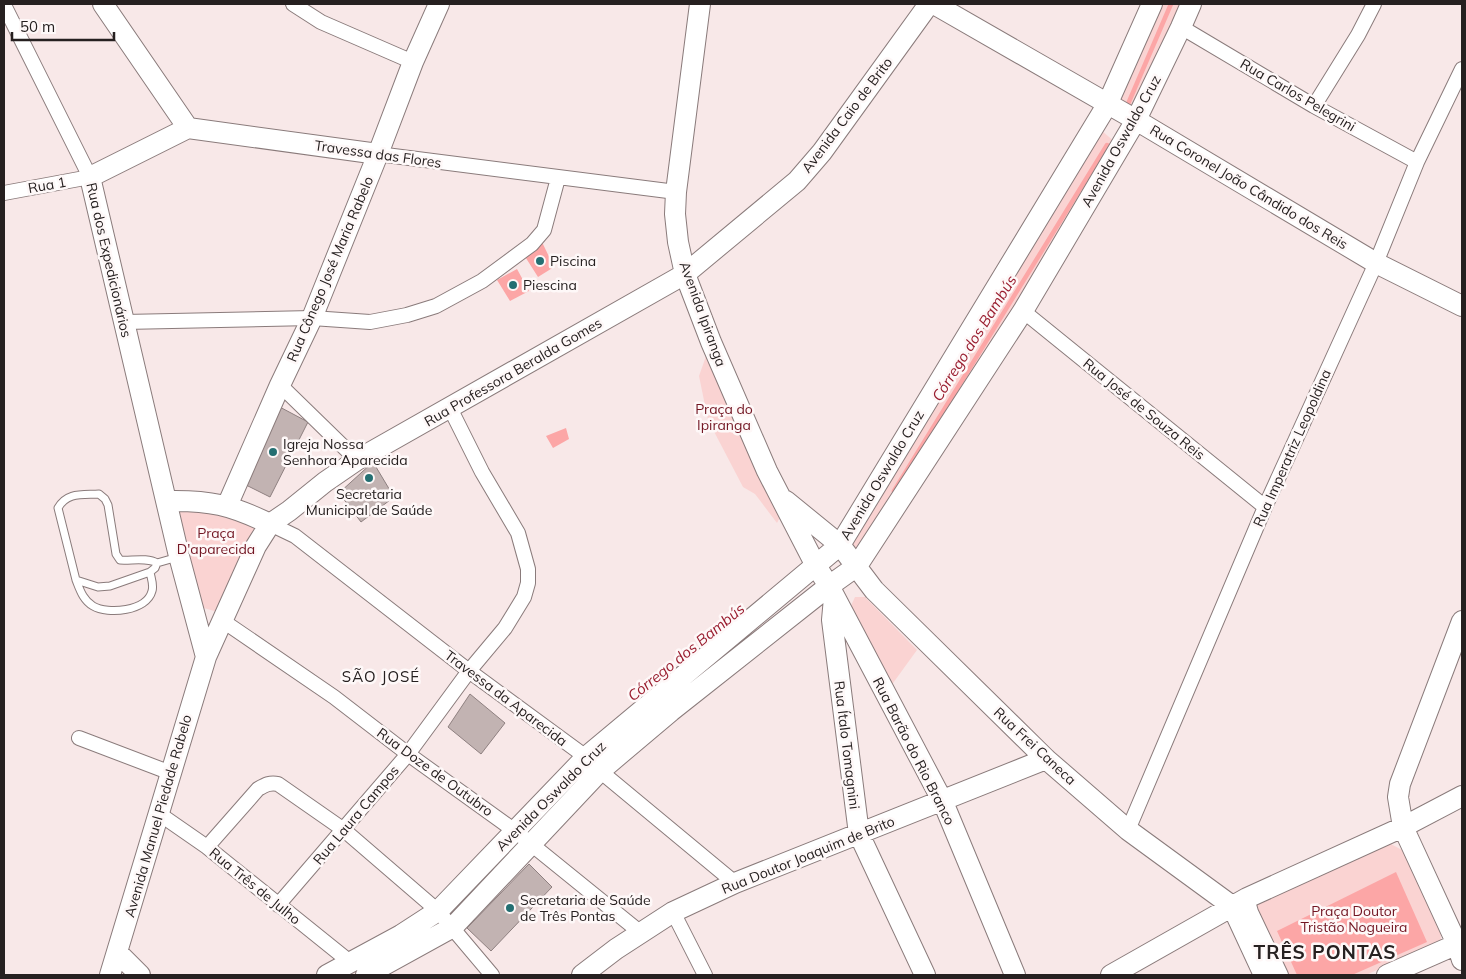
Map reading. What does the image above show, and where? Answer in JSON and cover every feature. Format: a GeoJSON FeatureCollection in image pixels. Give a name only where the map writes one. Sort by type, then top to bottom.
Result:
{"type":"FeatureCollection","features":[{"type":"Feature","properties":{"kind":"street"},"geometry":{"type":"LineString","coordinates":[[90,177],[188,128],[103,4]]}},
{"type":"Feature","properties":{"kind":"street"},"geometry":{"type":"LineString","coordinates":[[293,4],[321,22],[414,62]]}},
{"type":"Feature","properties":{"kind":"street","name":"Rua Cônego José Maria Rabelo"},"geometry":{"type":"LineString","coordinates":[[228,506],[280,385],[312,318],[439,4]]}},
{"type":"Feature","properties":{"kind":"street","name":"Avenida Ipiranga"},"geometry":{"type":"LineString","coordinates":[[700,4],[676,192],[675,214],[678,242],[685,274],[711,342],[766,470],[816,566],[832,591]]}},
{"type":"Feature","properties":{"kind":"street","name":"Avenida Caio de Brito"},"geometry":{"type":"LineString","coordinates":[[685,274],[797,181],[822,152],[929,4]]}},
{"type":"Feature","properties":{"kind":"street","name":"Rua Coronel João Cândido dos Reis"},"geometry":{"type":"LineString","coordinates":[[934,4],[1136,120],[1376,262],[1462,306]]}},
{"type":"Feature","properties":{"kind":"street","name":"Avenida Oswaldo Cruz"},"geometry":{"type":"LineString","coordinates":[[327,975],[401,935],[438,911],[515,831],[840,545],[1107,105],[1152,4]]}},
{"type":"Feature","properties":{"kind":"street","name":"Avenida Oswaldo Cruz"},"geometry":{"type":"LineString","coordinates":[[366,975],[452,927],[531,844],[593,764],[671,711],[832,591],[857,566],[1023,312],[1136,120],[1182,27],[1191,4]]}},
{"type":"Feature","properties":{"kind":"street"},"geometry":{"type":"LineString","coordinates":[[1314,106],[1358,35],[1374,4]]}},
{"type":"Feature","properties":{"kind":"street","name":"Rua dos Expedicionários"},"geometry":{"type":"LineString","coordinates":[[4,5],[90,177],[167,501]]}},
{"type":"Feature","properties":{"kind":"street","name":"Rua Carlos Pelegrini"},"geometry":{"type":"LineString","coordinates":[[1182,27],[1314,106],[1417,162]]}},
{"type":"Feature","properties":{"kind":"street","name":"Rua Imperatriz Leopoldina"},"geometry":{"type":"LineString","coordinates":[[1128,830],[1265,507],[1376,262],[1417,162],[1462,69]]}},
{"type":"Feature","properties":{"kind":"street","name":"Travessa das Flores"},"geometry":{"type":"LineString","coordinates":[[188,128],[676,192]]}},
{"type":"Feature","properties":{"kind":"street","name":"Rua 1"},"geometry":{"type":"LineString","coordinates":[[4,193],[90,177]]}},
{"type":"Feature","properties":{"kind":"street"},"geometry":{"type":"LineString","coordinates":[[124,322],[312,318],[370,322],[407,315],[436,306],[482,281],[532,244],[544,230],[558,178]]}},
{"type":"Feature","properties":{"kind":"street","name":"Rua Professora Beralda Gomes"},"geometry":{"type":"LineString","coordinates":[[270,524],[289,512],[325,482],[357,460],[685,274]]}},
{"type":"Feature","properties":{"kind":"street","name":"Rua José de Souza Reis"},"geometry":{"type":"LineString","coordinates":[[1023,312],[1265,507]]}},
{"type":"Feature","properties":{"kind":"street"},"geometry":{"type":"LineString","coordinates":[[280,385],[357,460]]}},
{"type":"Feature","properties":{"kind":"street","name":"Rua Laura Campos"},"geometry":{"type":"LineString","coordinates":[[278,905],[408,754],[469,671],[505,628],[524,597],[528,583],[528,569],[518,533],[482,472],[450,408]]}},
{"type":"Feature","properties":{"kind":"street","name":"Avenida Ipiranga"},"geometry":{"type":"LineString","coordinates":[[779,494],[840,545]]}},
{"type":"Feature","properties":{"kind":"street"},"geometry":{"type":"LineString","coordinates":[[167,501],[196,501],[228,506],[270,524],[256,546],[206,657],[179,556],[167,501]]}},
{"type":"Feature","properties":{"kind":"street","name":"Travessa da Aparecida"},"geometry":{"type":"LineString","coordinates":[[270,524],[295,536],[593,764],[736,883]]}},
{"type":"Feature","properties":{"kind":"street","name":"Rua Frei Caneca"},"geometry":{"type":"LineString","coordinates":[[840,545],[874,590],[1046,759],[1128,830],[1240,902]]}},
{"type":"Feature","properties":{"kind":"street","name":"Rua Ítalo Tomagnini"},"geometry":{"type":"LineString","coordinates":[[832,591],[837,617],[858,834],[925,975]]}},
{"type":"Feature","properties":{"kind":"street"},"geometry":{"type":"LineString","coordinates":[[193,609],[223,621]]}},
{"type":"Feature","properties":{"kind":"street","name":"Rua Barão do Rio Branco"},"geometry":{"type":"LineString","coordinates":[[837,617],[943,802],[1015,975]]}},
{"type":"Feature","properties":{"kind":"street","name":"Rua Doze de Outubro"},"geometry":{"type":"LineString","coordinates":[[223,621],[334,697],[408,754],[515,831],[641,933]]}},
{"type":"Feature","properties":{"kind":"street"},"geometry":{"type":"LineString","coordinates":[[1387,975],[1461,949],[1402,826],[1398,797],[1400,784],[1462,621]]}},
{"type":"Feature","properties":{"kind":"street","name":"Avenida Manuel Piedade Rabelo"},"geometry":{"type":"LineString","coordinates":[[110,975],[158,813],[172,773],[181,734],[206,657]]}},
{"type":"Feature","properties":{"kind":"street"},"geometry":{"type":"LineString","coordinates":[[79,738],[172,773]]}},
{"type":"Feature","properties":{"kind":"street","name":"Rua Doutor Joaquim de Brito"},"geometry":{"type":"LineString","coordinates":[[582,975],[673,912],[736,883],[943,802],[1046,759]]}},
{"type":"Feature","properties":{"kind":"street"},"geometry":{"type":"LineString","coordinates":[[207,847],[258,789],[272,783],[278,784],[344,830],[438,911],[492,975]]}},
{"type":"Feature","properties":{"kind":"street"},"geometry":{"type":"LineString","coordinates":[[1111,975],[1240,902],[1462,796]]}},
{"type":"Feature","properties":{"kind":"street","name":"Rua Três de Julho"},"geometry":{"type":"LineString","coordinates":[[158,813],[207,847],[350,962]]}},
{"type":"Feature","properties":{"kind":"street"},"geometry":{"type":"LineString","coordinates":[[1240,902],[1264,975]]}},
{"type":"Feature","properties":{"kind":"street"},"geometry":{"type":"LineString","coordinates":[[1240,902],[1251,912],[1281,975]]}},
{"type":"Feature","properties":{"kind":"street"},"geometry":{"type":"LineString","coordinates":[[673,912],[705,975]]}},
{"type":"Feature","properties":{"kind":"street"},"geometry":{"type":"LineString","coordinates":[[118,952],[140,975]]}},
{"type":"Feature","properties":{"kind":"lane"},"geometry":{"type":"LineString","coordinates":[[150,572],[153,588],[150,597],[135,607],[106,610],[93,606],[84,598],[76,580],[58,508],[62,500],[70,496],[99,494],[108,505],[116,554],[120,560],[152,560],[157,563]]}},
{"type":"Feature","properties":{"kind":"lane"},"geometry":{"type":"LineString","coordinates":[[76,580],[98,587],[110,586],[150,572],[157,563],[179,556]]}},
{"type":"Feature","properties":{"kind":"green space"},"geometry":{"type":"Polygon","coordinates":[[[1163,4],[1181,4],[1133,114],[1118,103],[1163,4]]]}},
{"type":"Feature","properties":{"kind":"green space"},"geometry":{"type":"Polygon","coordinates":[[[1102,131],[1115,142],[863,552],[848,543],[1102,131]]]}},
{"type":"Feature","properties":{"kind":"green space","name":"Praça do Ipiranga"},"geometry":{"type":"Polygon","coordinates":[[[711,342],[780,517],[777,523],[755,494],[743,487],[708,420],[699,376],[711,342]]]}},
{"type":"Feature","properties":{"kind":"green space","name":"Praça D'aparecida"},"geometry":{"type":"Polygon","coordinates":[[[195,505],[263,526],[221,613],[197,606],[173,507],[195,505]]]}},
{"type":"Feature","properties":{"kind":"green space"},"geometry":{"type":"Polygon","coordinates":[[[855,597],[865,597],[917,650],[888,690],[848,612],[855,597]]]}},
{"type":"Feature","properties":{"kind":"green space","name":"Praça Doutor Tristão Nogueira"},"geometry":{"type":"Polygon","coordinates":[[[1389,843],[1402,850],[1440,925],[1441,941],[1366,975],[1284,975],[1254,912],[1256,899],[1389,843]]]}},
{"type":"Feature","properties":{"kind":"shaded area","name":"Piscina"},"geometry":{"type":"Polygon","coordinates":[[[541,240],[554,267],[538,277],[524,255],[541,240]]]}},
{"type":"Feature","properties":{"kind":"shaded area","name":"Piescina"},"geometry":{"type":"Polygon","coordinates":[[[517,269],[529,291],[510,301],[497,280],[517,269]]]}},
{"type":"Feature","properties":{"kind":"shaded area"},"geometry":{"type":"Polygon","coordinates":[[[566,428],[569,439],[553,448],[546,436],[566,428]]]}},
{"type":"Feature","properties":{"kind":"shaded area"},"geometry":{"type":"Polygon","coordinates":[[[1396,872],[1427,942],[1352,975],[1297,975],[1277,931],[1396,872]]]}},
{"type":"Feature","properties":{"kind":"building","name":"Igreja Nossa Senhora Aparecida"},"geometry":{"type":"Polygon","coordinates":[[[276,405],[308,422],[270,497],[240,482],[276,405]]]}},
{"type":"Feature","properties":{"kind":"building","name":"Secretaria Municipal de Saúde"},"geometry":{"type":"Polygon","coordinates":[[[373,462],[394,497],[361,522],[339,493],[373,462]]]}},
{"type":"Feature","properties":{"kind":"building"},"geometry":{"type":"Polygon","coordinates":[[[470,694],[505,723],[481,754],[448,727],[470,694]]]}},
{"type":"Feature","properties":{"kind":"building","name":"Secretaria de Saúde de Três Pontas"},"geometry":{"type":"Polygon","coordinates":[[[529,864],[552,887],[491,951],[467,928],[529,864]]]}},
{"type":"Feature","properties":{"kind":"waterway","name":"Córrego dos Bambús"},"geometry":{"type":"LineString","coordinates":[[1128,104],[1171,4]]}},
{"type":"Feature","properties":{"kind":"waterway","name":"Córrego dos Bambús"},"geometry":{"type":"LineString","coordinates":[[894,491],[1107,145]]}},
{"type":"Feature","properties":{"kind":"place","name":"Piscina"},"geometry":{"type":"Point","coordinates":[540,261]}},
{"type":"Feature","properties":{"kind":"place","name":"Piescina"},"geometry":{"type":"Point","coordinates":[513,285]}},
{"type":"Feature","properties":{"kind":"place","name":"Igreja Nossa Senhora Aparecida"},"geometry":{"type":"Point","coordinates":[273,452]}},
{"type":"Feature","properties":{"kind":"place","name":"Secretaria Municipal de Saúde"},"geometry":{"type":"Point","coordinates":[369,478]}},
{"type":"Feature","properties":{"kind":"place","name":"Secretaria de Saúde de Três Pontas"},"geometry":{"type":"Point","coordinates":[510,908]}},
{"type":"Feature","properties":{"kind":"district","name":"SÃO JOSÉ"},"geometry":{"type":"Point","coordinates":[381,676]}},
{"type":"Feature","properties":{"kind":"district","name":"TRÊS PONTAS"},"geometry":{"type":"Point","coordinates":[1325,952]}}]}
